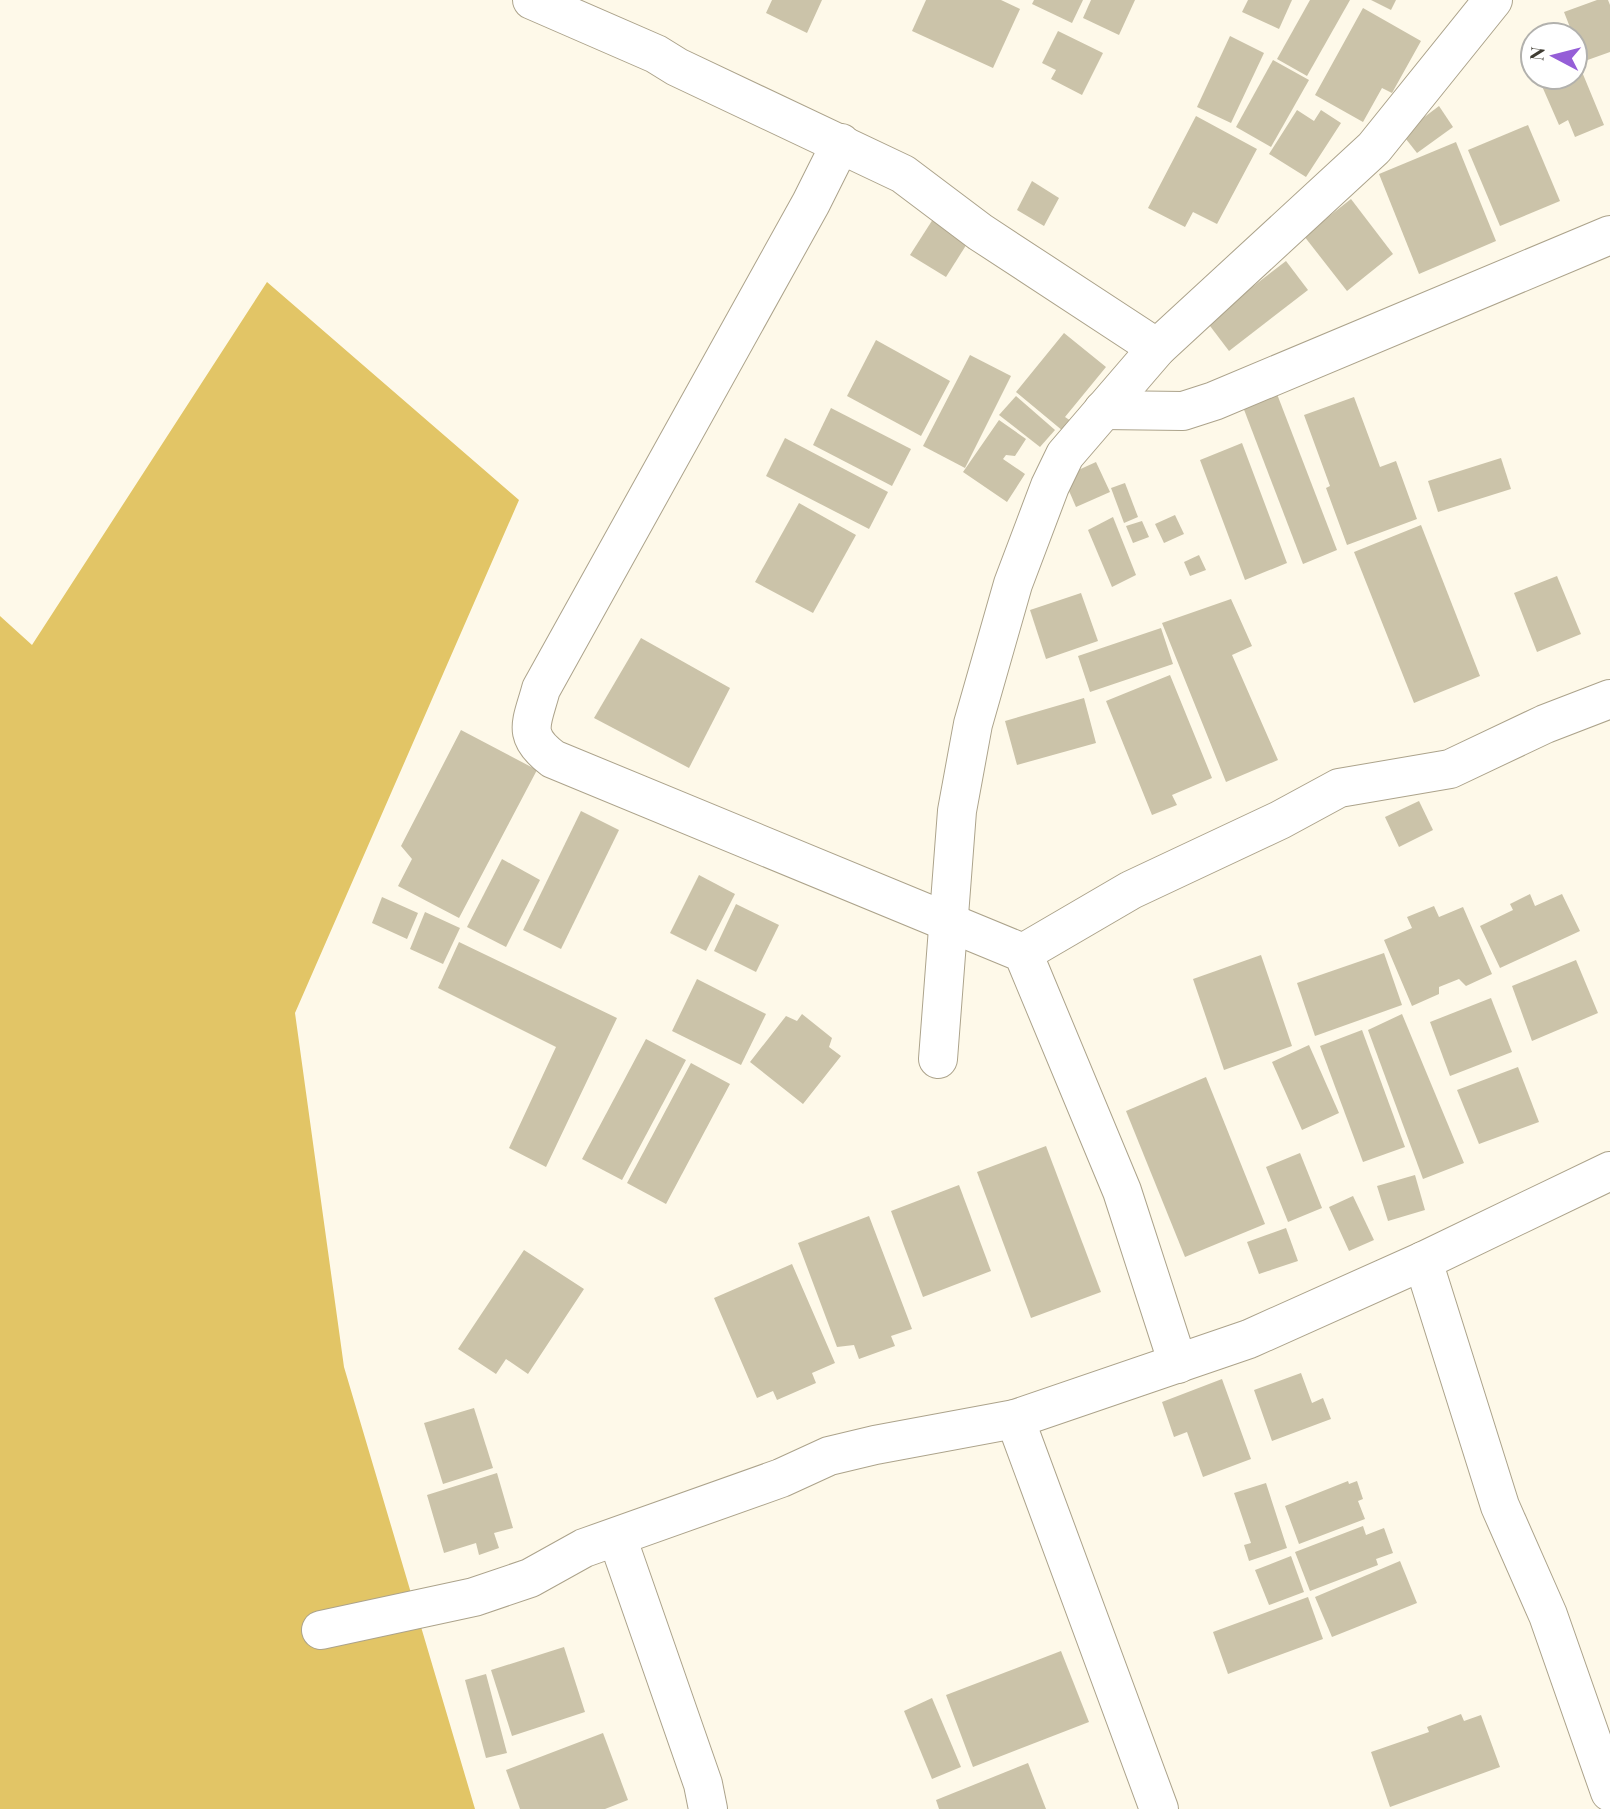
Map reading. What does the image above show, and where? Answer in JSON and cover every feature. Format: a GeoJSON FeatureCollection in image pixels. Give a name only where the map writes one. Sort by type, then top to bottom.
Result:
{"type":"FeatureCollection","features":[{"type":"Feature","properties":{"kind":"street"},"geometry":{"type":"LineString","coordinates":[[533,0],[656,54],[677,67],[903,174],[980,232],[1157,348]]}},
{"type":"Feature","properties":{"kind":"street"},"geometry":{"type":"LineString","coordinates":[[939,1059],[957,811],[973,724],[1013,584],[1050,486],[1065,455],[1157,348],[1374,148],[1493,0]]}},
{"type":"Feature","properties":{"kind":"street"},"geometry":{"type":"LineString","coordinates":[[841,144],[541,689],[530,729],[538,748],[553,760],[1023,953],[1122,1191],[1178,1364]]}},
{"type":"Feature","properties":{"kind":"street"},"geometry":{"type":"LineString","coordinates":[[1103,410],[1183,411],[1204,404],[1610,235]]}},
{"type":"Feature","properties":{"kind":"street"},"geometry":{"type":"LineString","coordinates":[[1023,953],[1131,890],[1280,820],[1339,788],[1450,769],[1545,724],[1610,699]]}},
{"type":"Feature","properties":{"kind":"street"},"geometry":{"type":"LineString","coordinates":[[321,1630],[474,1597],[530,1578],[584,1548],[781,1478],[829,1456],[1015,1419],[1249,1339],[1423,1261],[1610,1171]]}},
{"type":"Feature","properties":{"kind":"street"},"geometry":{"type":"LineString","coordinates":[[1423,1261],[1500,1506],[1548,1615],[1610,1792]]}},
{"type":"Feature","properties":{"kind":"street"},"geometry":{"type":"LineString","coordinates":[[1015,1419],[1159,1809]]}},
{"type":"Feature","properties":{"kind":"street"},"geometry":{"type":"LineString","coordinates":[[617,1537],[703,1784],[708,1809]]}},
{"type":"Feature","properties":{"kind":"shaded area"},"geometry":{"type":"Polygon","coordinates":[[[267,282],[519,500],[295,1013],[344,1367],[475,1809],[0,1809],[0,616],[32,645],[267,282]]]}},
{"type":"Feature","properties":{"kind":"building"},"geometry":{"type":"Polygon","coordinates":[[[772,0],[822,0],[807,33],[766,13],[772,0]]]}},
{"type":"Feature","properties":{"kind":"building"},"geometry":{"type":"Polygon","coordinates":[[[926,0],[1001,0],[1020,9],[993,68],[912,31],[926,0]]]}},
{"type":"Feature","properties":{"kind":"building"},"geometry":{"type":"Polygon","coordinates":[[[1034,0],[1083,0],[1072,23],[1032,4],[1034,0]]]}},
{"type":"Feature","properties":{"kind":"building"},"geometry":{"type":"Polygon","coordinates":[[[1091,0],[1135,0],[1119,35],[1083,18],[1091,0]]]}},
{"type":"Feature","properties":{"kind":"building"},"geometry":{"type":"Polygon","coordinates":[[[1248,0],[1292,0],[1279,29],[1242,12],[1248,0]]]}},
{"type":"Feature","properties":{"kind":"building"},"geometry":{"type":"Polygon","coordinates":[[[1310,0],[1350,0],[1307,76],[1277,59],[1310,0]]]}},
{"type":"Feature","properties":{"kind":"building"},"geometry":{"type":"Polygon","coordinates":[[[1371,0],[1396,0],[1391,10],[1371,0]]]}},
{"type":"Feature","properties":{"kind":"building"},"geometry":{"type":"Polygon","coordinates":[[[1597,0],[1608,0],[1610,52],[1589,60],[1589,21],[1568,21],[1564,12],[1597,0]]]}},
{"type":"Feature","properties":{"kind":"building"},"geometry":{"type":"Polygon","coordinates":[[[1363,8],[1421,41],[1392,93],[1382,88],[1363,122],[1315,95],[1363,8]]]}},
{"type":"Feature","properties":{"kind":"building"},"geometry":{"type":"Polygon","coordinates":[[[1058,31],[1103,53],[1082,95],[1051,79],[1056,70],[1042,63],[1058,31]]]}},
{"type":"Feature","properties":{"kind":"building"},"geometry":{"type":"Polygon","coordinates":[[[1230,36],[1264,53],[1231,123],[1197,107],[1230,36]]]}},
{"type":"Feature","properties":{"kind":"building"},"geometry":{"type":"Polygon","coordinates":[[[1273,60],[1309,80],[1271,147],[1236,127],[1273,60]]]}},
{"type":"Feature","properties":{"kind":"building"},"geometry":{"type":"Polygon","coordinates":[[[1589,89],[1604,125],[1575,137],[1568,120],[1559,125],[1544,91],[1589,91],[1589,89]]]}},
{"type":"Feature","properties":{"kind":"building"},"geometry":{"type":"Polygon","coordinates":[[[1439,106],[1453,127],[1417,153],[1402,134],[1439,106]]]}},
{"type":"Feature","properties":{"kind":"building"},"geometry":{"type":"Polygon","coordinates":[[[1297,110],[1314,121],[1321,110],[1341,123],[1306,177],[1269,154],[1297,110]]]}},
{"type":"Feature","properties":{"kind":"building"},"geometry":{"type":"Polygon","coordinates":[[[1196,116],[1257,149],[1217,224],[1193,212],[1185,227],[1148,208],[1196,116]]]}},
{"type":"Feature","properties":{"kind":"building"},"geometry":{"type":"Polygon","coordinates":[[[1528,125],[1560,201],[1500,226],[1468,150],[1528,125]]]}},
{"type":"Feature","properties":{"kind":"building"},"geometry":{"type":"Polygon","coordinates":[[[1456,142],[1496,241],[1419,274],[1379,174],[1456,142]]]}},
{"type":"Feature","properties":{"kind":"building"},"geometry":{"type":"Polygon","coordinates":[[[1032,181],[1059,198],[1044,226],[1017,210],[1032,181]]]}},
{"type":"Feature","properties":{"kind":"building"},"geometry":{"type":"Polygon","coordinates":[[[1351,199],[1393,254],[1347,291],[1304,236],[1351,199]]]}},
{"type":"Feature","properties":{"kind":"building"},"geometry":{"type":"Polygon","coordinates":[[[935,216],[970,239],[946,277],[910,255],[935,216]]]}},
{"type":"Feature","properties":{"kind":"building"},"geometry":{"type":"Polygon","coordinates":[[[1286,261],[1308,290],[1229,351],[1207,322],[1286,261]]]}},
{"type":"Feature","properties":{"kind":"building"},"geometry":{"type":"Polygon","coordinates":[[[1064,333],[1106,367],[1065,417],[1071,421],[1063,431],[1016,392],[1064,333]]]}},
{"type":"Feature","properties":{"kind":"building"},"geometry":{"type":"Polygon","coordinates":[[[876,340],[950,381],[921,436],[847,396],[876,340]]]}},
{"type":"Feature","properties":{"kind":"building"},"geometry":{"type":"Polygon","coordinates":[[[970,355],[1011,376],[965,468],[923,446],[970,355]]]}},
{"type":"Feature","properties":{"kind":"building"},"geometry":{"type":"Polygon","coordinates":[[[1277,394],[1337,550],[1303,564],[1243,407],[1277,394]]]}},
{"type":"Feature","properties":{"kind":"building"},"geometry":{"type":"Polygon","coordinates":[[[1016,396],[1055,430],[1040,447],[999,415],[1016,396]]]}},
{"type":"Feature","properties":{"kind":"building"},"geometry":{"type":"Polygon","coordinates":[[[1354,397],[1380,467],[1396,461],[1417,519],[1347,545],[1326,488],[1330,486],[1304,415],[1354,397]]]}},
{"type":"Feature","properties":{"kind":"building"},"geometry":{"type":"Polygon","coordinates":[[[831,408],[911,449],[892,486],[813,445],[831,408]]]}},
{"type":"Feature","properties":{"kind":"building"},"geometry":{"type":"Polygon","coordinates":[[[999,420],[1026,439],[1015,456],[1006,455],[1003,459],[1025,474],[1007,502],[963,472],[999,420]]]}},
{"type":"Feature","properties":{"kind":"building"},"geometry":{"type":"Polygon","coordinates":[[[785,438],[888,492],[869,529],[766,476],[785,438]]]}},
{"type":"Feature","properties":{"kind":"building"},"geometry":{"type":"Polygon","coordinates":[[[1242,443],[1287,563],[1245,580],[1200,460],[1242,443]]]}},
{"type":"Feature","properties":{"kind":"building"},"geometry":{"type":"Polygon","coordinates":[[[1501,458],[1511,489],[1438,512],[1428,481],[1501,458]]]}},
{"type":"Feature","properties":{"kind":"building"},"geometry":{"type":"Polygon","coordinates":[[[1096,462],[1110,492],[1076,507],[1063,477],[1096,462]]]}},
{"type":"Feature","properties":{"kind":"building"},"geometry":{"type":"Polygon","coordinates":[[[1125,483],[1138,517],[1124,523],[1111,488],[1125,483]]]}},
{"type":"Feature","properties":{"kind":"building"},"geometry":{"type":"Polygon","coordinates":[[[799,503],[856,535],[813,613],[755,582],[799,503]]]}},
{"type":"Feature","properties":{"kind":"building"},"geometry":{"type":"Polygon","coordinates":[[[1175,515],[1184,534],[1164,543],[1155,524],[1175,515]]]}},
{"type":"Feature","properties":{"kind":"building"},"geometry":{"type":"Polygon","coordinates":[[[1113,517],[1136,575],[1112,587],[1088,530],[1113,517]]]}},
{"type":"Feature","properties":{"kind":"building"},"geometry":{"type":"Polygon","coordinates":[[[1142,521],[1149,537],[1133,543],[1126,526],[1142,521]]]}},
{"type":"Feature","properties":{"kind":"building"},"geometry":{"type":"Polygon","coordinates":[[[1421,525],[1480,676],[1414,703],[1354,552],[1421,525]]]}},
{"type":"Feature","properties":{"kind":"building"},"geometry":{"type":"Polygon","coordinates":[[[1199,555],[1206,570],[1190,576],[1184,562],[1199,555]]]}},
{"type":"Feature","properties":{"kind":"building"},"geometry":{"type":"Polygon","coordinates":[[[1557,576],[1581,634],[1537,652],[1514,593],[1557,576]]]}},
{"type":"Feature","properties":{"kind":"building"},"geometry":{"type":"Polygon","coordinates":[[[1081,593],[1098,641],[1046,659],[1030,610],[1081,593]]]}},
{"type":"Feature","properties":{"kind":"building"},"geometry":{"type":"Polygon","coordinates":[[[1231,599],[1252,646],[1232,655],[1278,760],[1226,782],[1162,623],[1231,599]]]}},
{"type":"Feature","properties":{"kind":"building"},"geometry":{"type":"Polygon","coordinates":[[[1161,628],[1173,664],[1090,692],[1078,656],[1161,628]]]}},
{"type":"Feature","properties":{"kind":"building"},"geometry":{"type":"Polygon","coordinates":[[[641,638],[730,688],[689,768],[594,718],[641,638]]]}},
{"type":"Feature","properties":{"kind":"building"},"geometry":{"type":"Polygon","coordinates":[[[1170,675],[1212,778],[1172,795],[1177,805],[1152,815],[1106,701],[1170,675]]]}},
{"type":"Feature","properties":{"kind":"building"},"geometry":{"type":"Polygon","coordinates":[[[1084,698],[1096,743],[1017,765],[1005,721],[1084,698]]]}},
{"type":"Feature","properties":{"kind":"building"},"geometry":{"type":"Polygon","coordinates":[[[461,730],[537,770],[459,918],[398,886],[412,859],[401,846],[461,730]]]}},
{"type":"Feature","properties":{"kind":"building"},"geometry":{"type":"Polygon","coordinates":[[[1419,801],[1433,830],[1399,847],[1385,817],[1419,801]]]}},
{"type":"Feature","properties":{"kind":"building"},"geometry":{"type":"Polygon","coordinates":[[[581,811],[619,830],[561,949],[523,930],[581,811]]]}},
{"type":"Feature","properties":{"kind":"building"},"geometry":{"type":"Polygon","coordinates":[[[502,859],[540,880],[506,947],[467,927],[502,859]]]}},
{"type":"Feature","properties":{"kind":"building"},"geometry":{"type":"Polygon","coordinates":[[[699,875],[735,894],[706,951],[670,933],[699,875]]]}},
{"type":"Feature","properties":{"kind":"building"},"geometry":{"type":"Polygon","coordinates":[[[1530,894],[1535,906],[1562,894],[1580,931],[1500,968],[1480,926],[1513,910],[1510,904],[1530,894]]]}},
{"type":"Feature","properties":{"kind":"building"},"geometry":{"type":"Polygon","coordinates":[[[382,897],[418,913],[407,939],[372,923],[382,897]]]}},
{"type":"Feature","properties":{"kind":"building"},"geometry":{"type":"Polygon","coordinates":[[[736,904],[779,925],[756,972],[714,951],[736,904]]]}},
{"type":"Feature","properties":{"kind":"building"},"geometry":{"type":"Polygon","coordinates":[[[1434,906],[1439,917],[1463,907],[1492,974],[1466,986],[1459,979],[1439,987],[1439,994],[1412,1006],[1384,940],[1412,928],[1407,917],[1434,906]]]}},
{"type":"Feature","properties":{"kind":"building"},"geometry":{"type":"Polygon","coordinates":[[[425,912],[460,928],[443,964],[410,949],[425,912]]]}},
{"type":"Feature","properties":{"kind":"building"},"geometry":{"type":"Polygon","coordinates":[[[459,942],[617,1018],[546,1167],[509,1148],[556,1047],[438,988],[459,942]]]}},
{"type":"Feature","properties":{"kind":"building"},"geometry":{"type":"Polygon","coordinates":[[[1384,953],[1402,1005],[1315,1036],[1297,983],[1384,953]]]}},
{"type":"Feature","properties":{"kind":"building"},"geometry":{"type":"Polygon","coordinates":[[[1261,955],[1292,1046],[1224,1070],[1193,979],[1261,955]]]}},
{"type":"Feature","properties":{"kind":"building"},"geometry":{"type":"Polygon","coordinates":[[[1576,960],[1598,1013],[1532,1041],[1512,986],[1576,960]]]}},
{"type":"Feature","properties":{"kind":"building"},"geometry":{"type":"Polygon","coordinates":[[[697,979],[766,1014],[741,1065],[672,1031],[697,979]]]}},
{"type":"Feature","properties":{"kind":"building"},"geometry":{"type":"Polygon","coordinates":[[[1491,998],[1512,1052],[1450,1076],[1430,1022],[1491,998]]]}},
{"type":"Feature","properties":{"kind":"building"},"geometry":{"type":"Polygon","coordinates":[[[802,1014],[832,1038],[829,1047],[841,1056],[803,1104],[750,1062],[786,1016],[797,1021],[802,1014]]]}},
{"type":"Feature","properties":{"kind":"building"},"geometry":{"type":"Polygon","coordinates":[[[1402,1014],[1464,1163],[1423,1179],[1368,1030],[1402,1014]]]}},
{"type":"Feature","properties":{"kind":"building"},"geometry":{"type":"Polygon","coordinates":[[[1362,1030],[1405,1147],[1363,1162],[1320,1046],[1362,1030]]]}},
{"type":"Feature","properties":{"kind":"building"},"geometry":{"type":"Polygon","coordinates":[[[646,1039],[686,1060],[622,1180],[582,1159],[646,1039]]]}},
{"type":"Feature","properties":{"kind":"building"},"geometry":{"type":"Polygon","coordinates":[[[1309,1045],[1339,1113],[1302,1130],[1272,1062],[1309,1045]]]}},
{"type":"Feature","properties":{"kind":"building"},"geometry":{"type":"Polygon","coordinates":[[[691,1063],[730,1084],[666,1204],[627,1183],[691,1063]]]}},
{"type":"Feature","properties":{"kind":"building"},"geometry":{"type":"Polygon","coordinates":[[[1518,1067],[1539,1122],[1479,1144],[1457,1090],[1518,1067]]]}},
{"type":"Feature","properties":{"kind":"building"},"geometry":{"type":"Polygon","coordinates":[[[1206,1077],[1265,1224],[1185,1257],[1126,1111],[1206,1077]]]}},
{"type":"Feature","properties":{"kind":"building"},"geometry":{"type":"Polygon","coordinates":[[[1046,1146],[1101,1292],[1031,1318],[977,1172],[1046,1146]]]}},
{"type":"Feature","properties":{"kind":"building"},"geometry":{"type":"Polygon","coordinates":[[[1300,1153],[1322,1208],[1288,1222],[1266,1167],[1300,1153]]]}},
{"type":"Feature","properties":{"kind":"building"},"geometry":{"type":"Polygon","coordinates":[[[1415,1175],[1425,1210],[1388,1221],[1377,1186],[1415,1175]]]}},
{"type":"Feature","properties":{"kind":"building"},"geometry":{"type":"Polygon","coordinates":[[[959,1185],[991,1271],[923,1297],[891,1211],[959,1185]]]}},
{"type":"Feature","properties":{"kind":"building"},"geometry":{"type":"Polygon","coordinates":[[[1353,1196],[1374,1240],[1349,1251],[1329,1207],[1353,1196]]]}},
{"type":"Feature","properties":{"kind":"building"},"geometry":{"type":"Polygon","coordinates":[[[869,1216],[912,1329],[891,1336],[895,1346],[859,1359],[854,1345],[837,1347],[798,1243],[869,1216]]]}},
{"type":"Feature","properties":{"kind":"building"},"geometry":{"type":"Polygon","coordinates":[[[1286,1228],[1298,1261],[1259,1274],[1247,1242],[1286,1228]]]}},
{"type":"Feature","properties":{"kind":"building"},"geometry":{"type":"Polygon","coordinates":[[[524,1250],[584,1289],[528,1374],[506,1359],[496,1374],[458,1349],[524,1250]]]}},
{"type":"Feature","properties":{"kind":"building"},"geometry":{"type":"Polygon","coordinates":[[[792,1264],[835,1363],[812,1373],[816,1383],[777,1400],[773,1391],[757,1398],[714,1298],[792,1264]]]}},
{"type":"Feature","properties":{"kind":"building"},"geometry":{"type":"Polygon","coordinates":[[[1301,1373],[1312,1403],[1323,1398],[1331,1419],[1272,1441],[1254,1390],[1301,1373]]]}},
{"type":"Feature","properties":{"kind":"building"},"geometry":{"type":"Polygon","coordinates":[[[1222,1379],[1251,1459],[1203,1477],[1187,1432],[1174,1437],[1162,1402],[1222,1379]]]}},
{"type":"Feature","properties":{"kind":"building"},"geometry":{"type":"Polygon","coordinates":[[[474,1408],[493,1468],[443,1484],[424,1423],[474,1408]]]}},
{"type":"Feature","properties":{"kind":"building"},"geometry":{"type":"Polygon","coordinates":[[[497,1473],[513,1528],[494,1533],[499,1548],[479,1555],[476,1543],[444,1553],[427,1495],[497,1473]]]}},
{"type":"Feature","properties":{"kind":"building"},"geometry":{"type":"Polygon","coordinates":[[[1348,1481],[1349,1484],[1357,1481],[1363,1499],[1358,1501],[1365,1519],[1299,1544],[1285,1506],[1348,1481]]]}},
{"type":"Feature","properties":{"kind":"building"},"geometry":{"type":"Polygon","coordinates":[[[1266,1483],[1287,1548],[1249,1561],[1244,1545],[1251,1543],[1234,1493],[1266,1483]]]}},
{"type":"Feature","properties":{"kind":"building"},"geometry":{"type":"Polygon","coordinates":[[[1363,1526],[1366,1535],[1384,1528],[1393,1553],[1376,1559],[1378,1565],[1310,1591],[1295,1552],[1363,1526]]]}},
{"type":"Feature","properties":{"kind":"building"},"geometry":{"type":"Polygon","coordinates":[[[1291,1556],[1304,1592],[1269,1605],[1255,1570],[1291,1556]]]}},
{"type":"Feature","properties":{"kind":"building"},"geometry":{"type":"Polygon","coordinates":[[[1400,1561],[1417,1603],[1332,1637],[1315,1597],[1400,1561]]]}},
{"type":"Feature","properties":{"kind":"building"},"geometry":{"type":"Polygon","coordinates":[[[1308,1597],[1323,1639],[1228,1674],[1213,1632],[1308,1597]]]}},
{"type":"Feature","properties":{"kind":"building"},"geometry":{"type":"Polygon","coordinates":[[[564,1647],[585,1712],[512,1736],[491,1670],[564,1647]]]}},
{"type":"Feature","properties":{"kind":"building"},"geometry":{"type":"Polygon","coordinates":[[[1061,1651],[1089,1722],[973,1767],[946,1695],[1061,1651]]]}},
{"type":"Feature","properties":{"kind":"building"},"geometry":{"type":"Polygon","coordinates":[[[486,1674],[507,1753],[486,1758],[465,1680],[486,1674]]]}},
{"type":"Feature","properties":{"kind":"building"},"geometry":{"type":"Polygon","coordinates":[[[932,1698],[961,1767],[932,1779],[904,1711],[932,1698]]]}},
{"type":"Feature","properties":{"kind":"building"},"geometry":{"type":"Polygon","coordinates":[[[1461,1714],[1464,1721],[1481,1715],[1500,1767],[1390,1807],[1371,1752],[1429,1732],[1427,1727],[1461,1714]]]}},
{"type":"Feature","properties":{"kind":"building"},"geometry":{"type":"Polygon","coordinates":[[[603,1733],[628,1800],[605,1809],[520,1809],[506,1770],[603,1733]]]}},
{"type":"Feature","properties":{"kind":"building"},"geometry":{"type":"Polygon","coordinates":[[[1028,1763],[1046,1809],[939,1809],[936,1800],[1028,1763]]]}}]}
